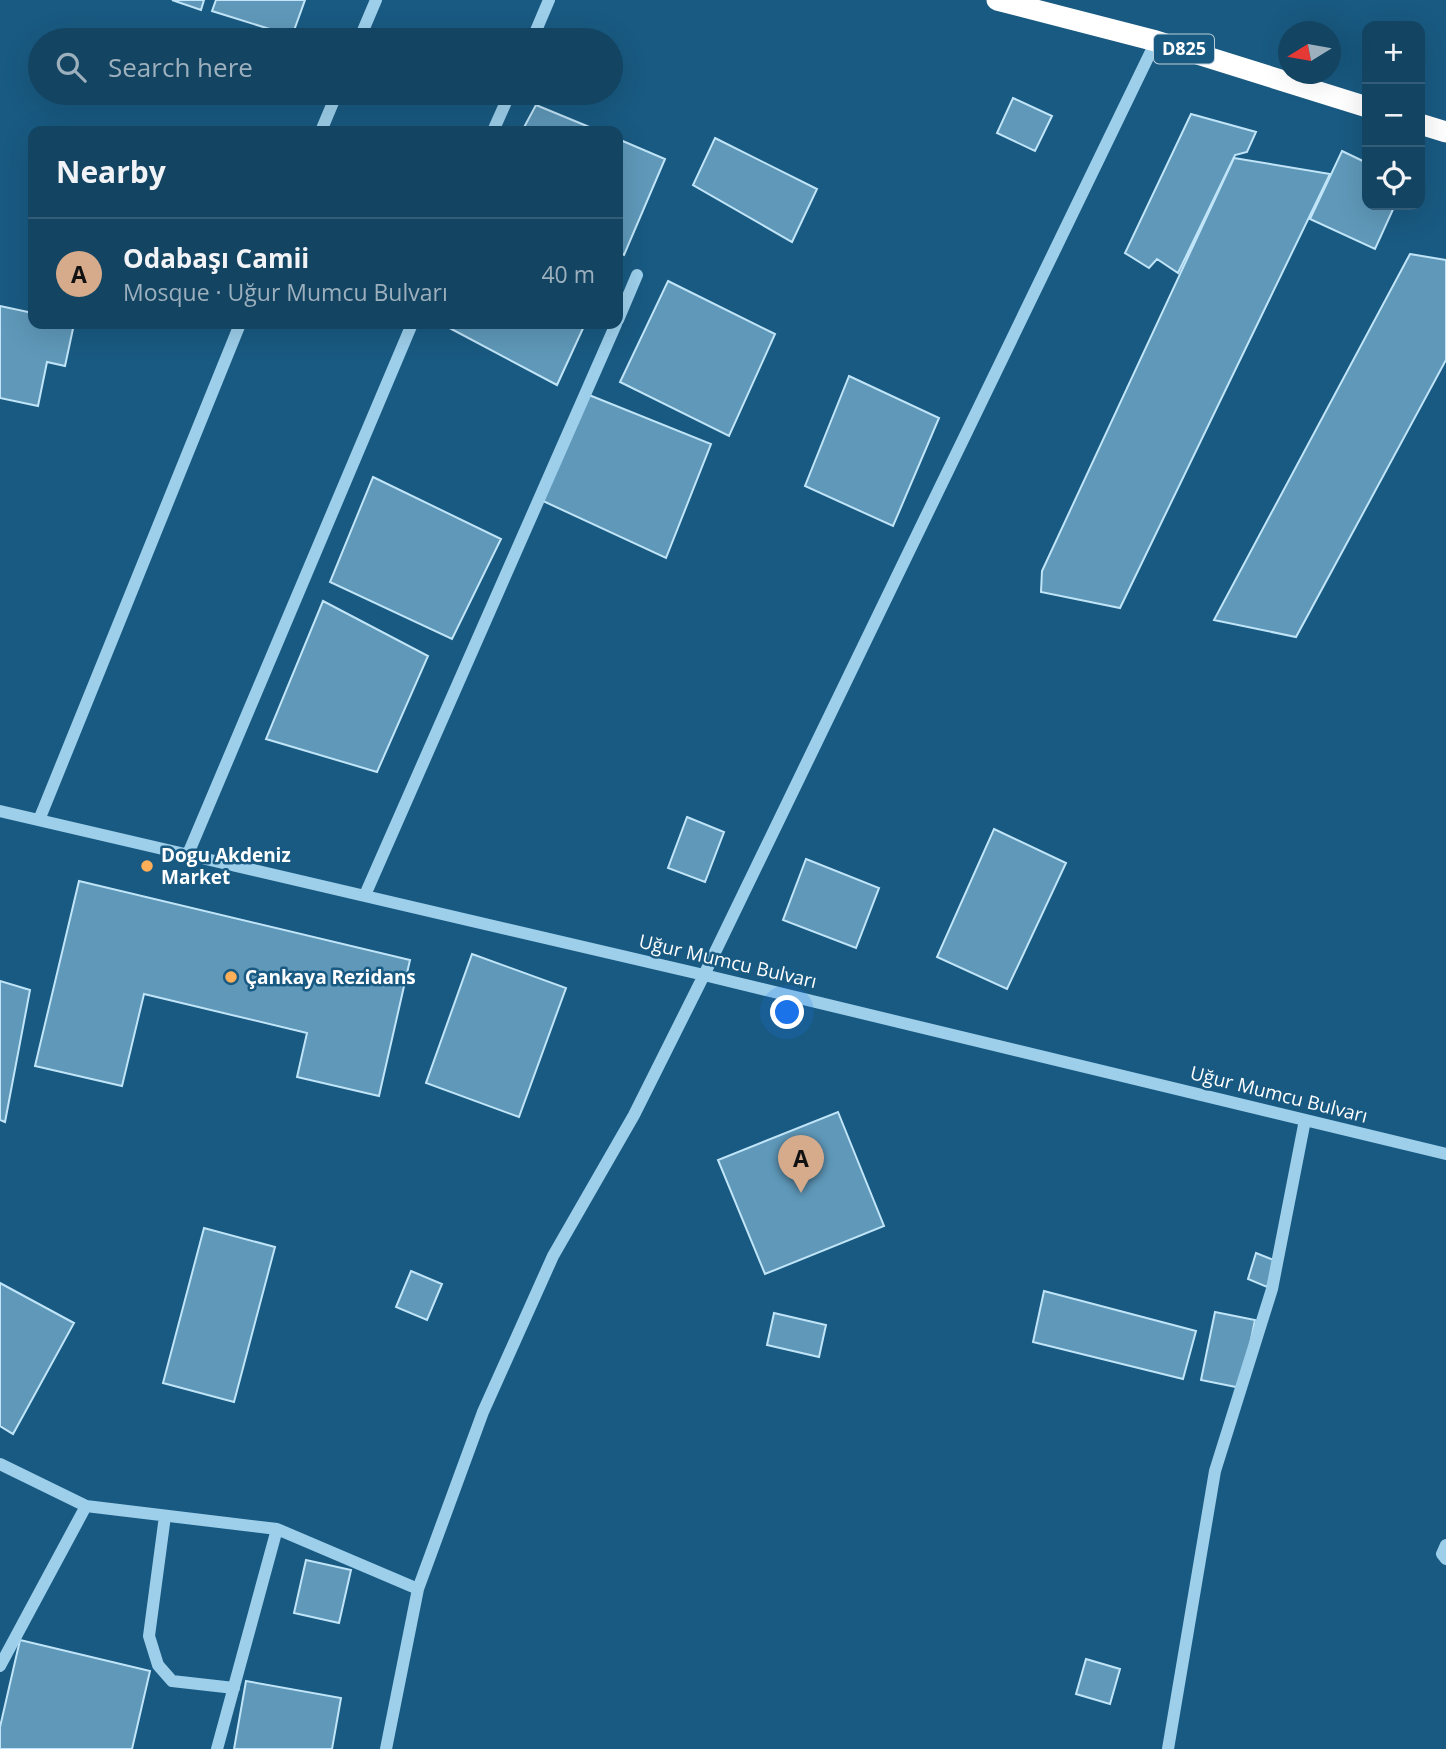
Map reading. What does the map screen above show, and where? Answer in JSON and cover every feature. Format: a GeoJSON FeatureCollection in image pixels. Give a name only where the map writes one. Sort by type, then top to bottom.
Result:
{"type":"FeatureCollection","features":[{"type":"Feature","properties":{"kind":"highway","name":"D825"},"geometry":{"type":"LineString","coordinates":[[997,0],[1156,41],[1362,105]]}},
{"type":"Feature","properties":{"kind":"highway"},"geometry":{"type":"LineString","coordinates":[[1425,126],[1446,132]]}},
{"type":"Feature","properties":{"kind":"street"},"geometry":{"type":"LineString","coordinates":[[364,28],[376,0]]}},
{"type":"Feature","properties":{"kind":"street"},"geometry":{"type":"LineString","coordinates":[[537,28],[549,0]]}},
{"type":"Feature","properties":{"kind":"street"},"geometry":{"type":"LineString","coordinates":[[386,1749],[418,1589],[483,1412],[553,1256],[634,1115],[704,975],[1156,41]]}},
{"type":"Feature","properties":{"kind":"street"},"geometry":{"type":"LineString","coordinates":[[323,126],[332,105]]}},
{"type":"Feature","properties":{"kind":"street"},"geometry":{"type":"LineString","coordinates":[[495,126],[505,105]]}},
{"type":"Feature","properties":{"kind":"street"},"geometry":{"type":"LineString","coordinates":[[623,308],[637,275]]}},
{"type":"Feature","properties":{"kind":"street"},"geometry":{"type":"LineString","coordinates":[[39,820],[238,329]]}},
{"type":"Feature","properties":{"kind":"street"},"geometry":{"type":"LineString","coordinates":[[188,854],[410,329]]}},
{"type":"Feature","properties":{"kind":"street"},"geometry":{"type":"LineString","coordinates":[[365,895],[614,329]]}},
{"type":"Feature","properties":{"kind":"street","name":"Uğur Mumcu Bulvarı"},"geometry":{"type":"LineString","coordinates":[[0,811],[704,975],[1446,1154]]}},
{"type":"Feature","properties":{"kind":"street"},"geometry":{"type":"LineString","coordinates":[[1168,1749],[1214,1471],[1272,1289],[1305,1120]]}},
{"type":"Feature","properties":{"kind":"street"},"geometry":{"type":"LineString","coordinates":[[0,1464],[86,1506],[276,1529],[418,1589]]}},
{"type":"Feature","properties":{"kind":"street"},"geometry":{"type":"LineString","coordinates":[[0,1666],[86,1506]]}},
{"type":"Feature","properties":{"kind":"street"},"geometry":{"type":"LineString","coordinates":[[165,1516],[149,1636],[158,1665],[173,1681],[234,1688]]}},
{"type":"Feature","properties":{"kind":"street"},"geometry":{"type":"LineString","coordinates":[[217,1749],[276,1529]]}},
{"type":"Feature","properties":{"kind":"street"},"geometry":{"type":"LineString","coordinates":[[1446,1545],[1442,1554],[1446,1559]]}},
{"type":"Feature","properties":{"kind":"building"},"geometry":{"type":"Polygon","coordinates":[[[172,0],[204,0],[201,10],[172,0]]]}},
{"type":"Feature","properties":{"kind":"building"},"geometry":{"type":"Polygon","coordinates":[[[216,0],[305,0],[295,28],[266,28],[212,11],[216,0]]]}},
{"type":"Feature","properties":{"kind":"building"},"geometry":{"type":"Polygon","coordinates":[[[1013,98],[1052,116],[1035,151],[997,133],[1013,98]]]}},
{"type":"Feature","properties":{"kind":"building"},"geometry":{"type":"Polygon","coordinates":[[[536,105],[587,126],[525,126],[536,105]]]}},
{"type":"Feature","properties":{"kind":"building"},"geometry":{"type":"Polygon","coordinates":[[[1191,114],[1256,132],[1247,152],[1235,155],[1178,273],[1157,259],[1149,268],[1125,253],[1191,114]]]}},
{"type":"Feature","properties":{"kind":"building"},"geometry":{"type":"Polygon","coordinates":[[[715,138],[817,189],[792,242],[693,185],[715,138]]]}},
{"type":"Feature","properties":{"kind":"building"},"geometry":{"type":"Polygon","coordinates":[[[623,141],[665,159],[623,254],[623,141]]]}},
{"type":"Feature","properties":{"kind":"building"},"geometry":{"type":"Polygon","coordinates":[[[1342,151],[1362,161],[1362,210],[1393,210],[1375,249],[1310,219],[1342,151]]]}},
{"type":"Feature","properties":{"kind":"building"},"geometry":{"type":"Polygon","coordinates":[[[1234,158],[1330,174],[1120,608],[1041,592],[1042,571],[1234,158]]]}},
{"type":"Feature","properties":{"kind":"building"},"geometry":{"type":"Polygon","coordinates":[[[1410,254],[1446,260],[1446,360],[1296,637],[1214,620],[1410,254]]]}},
{"type":"Feature","properties":{"kind":"building"},"geometry":{"type":"Polygon","coordinates":[[[668,281],[775,334],[729,436],[620,382],[668,281]]]}},
{"type":"Feature","properties":{"kind":"building"},"geometry":{"type":"Polygon","coordinates":[[[0,306],[28,312],[28,329],[73,329],[65,366],[47,362],[38,406],[0,398],[0,306]]]}},
{"type":"Feature","properties":{"kind":"building"},"geometry":{"type":"Polygon","coordinates":[[[451,329],[583,329],[557,385],[451,329]]]}},
{"type":"Feature","properties":{"kind":"building"},"geometry":{"type":"Polygon","coordinates":[[[849,376],[939,418],[893,526],[805,486],[849,376]]]}},
{"type":"Feature","properties":{"kind":"building"},"geometry":{"type":"Polygon","coordinates":[[[589,395],[711,444],[666,558],[543,501],[589,395]]]}},
{"type":"Feature","properties":{"kind":"building"},"geometry":{"type":"Polygon","coordinates":[[[373,477],[501,539],[452,639],[330,582],[373,477]]]}},
{"type":"Feature","properties":{"kind":"building"},"geometry":{"type":"Polygon","coordinates":[[[323,601],[428,656],[377,772],[266,739],[323,601]]]}},
{"type":"Feature","properties":{"kind":"building"},"geometry":{"type":"Polygon","coordinates":[[[687,817],[724,832],[705,882],[668,868],[687,817]]]}},
{"type":"Feature","properties":{"kind":"building"},"geometry":{"type":"Polygon","coordinates":[[[994,829],[1066,863],[1007,989],[937,957],[994,829]]]}},
{"type":"Feature","properties":{"kind":"building"},"geometry":{"type":"Polygon","coordinates":[[[806,859],[879,888],[856,948],[783,920],[806,859]]]}},
{"type":"Feature","properties":{"kind":"building","name":"Çankaya Rezidans"},"geometry":{"type":"Polygon","coordinates":[[[79,881],[410,960],[379,1096],[297,1077],[307,1033],[144,994],[122,1086],[35,1066],[79,881]]]}},
{"type":"Feature","properties":{"kind":"building"},"geometry":{"type":"Polygon","coordinates":[[[472,954],[566,988],[519,1117],[426,1083],[472,954]]]}},
{"type":"Feature","properties":{"kind":"building"},"geometry":{"type":"Polygon","coordinates":[[[0,981],[30,990],[5,1122],[0,1120],[0,981]]]}},
{"type":"Feature","properties":{"kind":"building"},"geometry":{"type":"Polygon","coordinates":[[[838,1112],[884,1226],[765,1274],[718,1160],[838,1112]]]}},
{"type":"Feature","properties":{"kind":"building"},"geometry":{"type":"Polygon","coordinates":[[[204,1228],[275,1247],[234,1402],[163,1383],[204,1228]]]}},
{"type":"Feature","properties":{"kind":"building"},"geometry":{"type":"Polygon","coordinates":[[[1256,1253],[1276,1261],[1267,1287],[1248,1279],[1256,1253]]]}},
{"type":"Feature","properties":{"kind":"building"},"geometry":{"type":"Polygon","coordinates":[[[411,1271],[442,1284],[427,1320],[396,1307],[411,1271]]]}},
{"type":"Feature","properties":{"kind":"building"},"geometry":{"type":"Polygon","coordinates":[[[0,1283],[74,1323],[13,1434],[0,1426],[0,1283]]]}},
{"type":"Feature","properties":{"kind":"building"},"geometry":{"type":"Polygon","coordinates":[[[1044,1291],[1196,1331],[1183,1379],[1033,1342],[1044,1291]]]}},
{"type":"Feature","properties":{"kind":"building"},"geometry":{"type":"Polygon","coordinates":[[[1215,1312],[1255,1320],[1241,1388],[1201,1380],[1215,1312]]]}},
{"type":"Feature","properties":{"kind":"building"},"geometry":{"type":"Polygon","coordinates":[[[774,1313],[826,1325],[819,1357],[767,1345],[774,1313]]]}},
{"type":"Feature","properties":{"kind":"building"},"geometry":{"type":"Polygon","coordinates":[[[306,1560],[351,1570],[339,1623],[294,1613],[306,1560]]]}},
{"type":"Feature","properties":{"kind":"building"},"geometry":{"type":"Polygon","coordinates":[[[20,1640],[150,1671],[132,1749],[0,1749],[0,1727],[20,1640]]]}},
{"type":"Feature","properties":{"kind":"building"},"geometry":{"type":"Polygon","coordinates":[[[1086,1659],[1120,1669],[1110,1704],[1076,1694],[1086,1659]]]}},
{"type":"Feature","properties":{"kind":"building"},"geometry":{"type":"Polygon","coordinates":[[[246,1681],[341,1698],[332,1749],[234,1749],[246,1681]]]}},
{"type":"Feature","properties":{"kind":"place","name":"Dogu Akdeniz Market"},"geometry":{"type":"Point","coordinates":[147,866]}},
{"type":"Feature","properties":{"kind":"place","name":"Çankaya Rezidans"},"geometry":{"type":"Point","coordinates":[231,977]}},
{"type":"Feature","properties":{"kind":"place","name":"Odabaşı Camii"},"geometry":{"type":"Point","coordinates":[801,1193]}}]}
